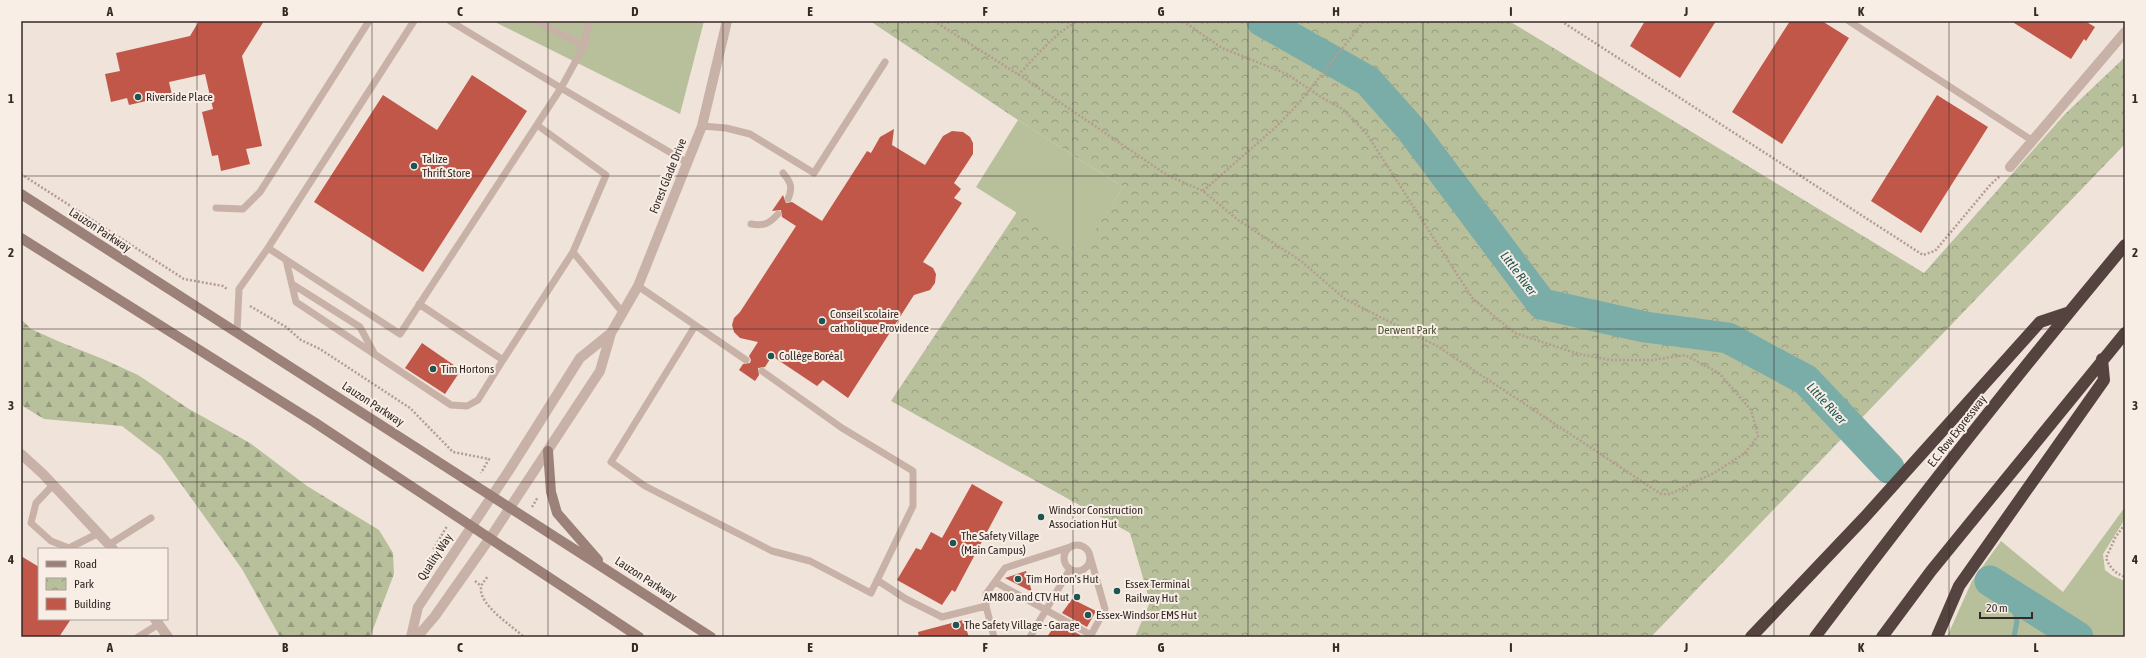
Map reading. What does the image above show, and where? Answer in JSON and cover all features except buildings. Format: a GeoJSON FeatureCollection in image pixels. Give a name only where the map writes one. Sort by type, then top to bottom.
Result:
{"type":"FeatureCollection","features":[{"type":"Feature","properties":{"kind":"highway","name":"E.C. Row Expressway"},"geometry":{"type":"LineString","coordinates":[[1815,637],[1895,531],[2125,245]]}},
{"type":"Feature","properties":{"kind":"highway"},"geometry":{"type":"LineString","coordinates":[[1751,637],[1864,518],[2040,322],[2068,314]]}},
{"type":"Feature","properties":{"kind":"highway"},"geometry":{"type":"LineString","coordinates":[[1882,637],[1931,571],[2102,359],[2125,333]]}},
{"type":"Feature","properties":{"kind":"highway"},"geometry":{"type":"LineString","coordinates":[[1937,637],[1958,586],[2104,380],[2102,359]]}},
{"type":"Feature","properties":{"kind":"main road","name":"Lauzon Parkway"},"geometry":{"type":"LineString","coordinates":[[21,194],[510,506],[711,637]]}},
{"type":"Feature","properties":{"kind":"main road"},"geometry":{"type":"LineString","coordinates":[[21,238],[314,422],[639,637]]}},
{"type":"Feature","properties":{"kind":"main road"},"geometry":{"type":"LineString","coordinates":[[548,451],[551,492],[557,513],[606,569]]}},
{"type":"Feature","properties":{"kind":"street","name":"Forest Glade Drive"},"geometry":{"type":"LineString","coordinates":[[510,506],[600,371],[612,333],[638,286],[702,126],[727,21]]}},
{"type":"Feature","properties":{"kind":"street"},"geometry":{"type":"LineString","coordinates":[[2010,167],[2125,32]]}},
{"type":"Feature","properties":{"kind":"street","name":"Forest Glade Drive"},"geometry":{"type":"LineString","coordinates":[[492,495],[580,358],[612,333]]}},
{"type":"Feature","properties":{"kind":"street"},"geometry":{"type":"LineString","coordinates":[[21,454],[53,484],[112,547]]}},
{"type":"Feature","properties":{"kind":"street","name":"Quality Way"},"geometry":{"type":"LineString","coordinates":[[411,637],[418,607],[492,495]]}},
{"type":"Feature","properties":{"kind":"street"},"geometry":{"type":"LineString","coordinates":[[416,637],[436,616],[490,538],[510,506]]}},
{"type":"Feature","properties":{"kind":"street"},"geometry":{"type":"LineString","coordinates":[[157,622],[168,637]]}},
{"type":"Feature","properties":{"kind":"lane"},"geometry":{"type":"LineString","coordinates":[[216,208],[243,209],[260,192],[369,21]]}},
{"type":"Feature","properties":{"kind":"lane"},"geometry":{"type":"LineString","coordinates":[[237,332],[239,290],[268,248],[414,21]]}},
{"type":"Feature","properties":{"kind":"lane"},"geometry":{"type":"LineString","coordinates":[[450,21],[688,163]]}},
{"type":"Feature","properties":{"kind":"lane"},"geometry":{"type":"LineString","coordinates":[[538,21],[584,46]]}},
{"type":"Feature","properties":{"kind":"lane"},"geometry":{"type":"LineString","coordinates":[[268,248],[400,334],[561,88],[584,46],[589,21]]}},
{"type":"Feature","properties":{"kind":"lane"},"geometry":{"type":"LineString","coordinates":[[1849,21],[2033,141]]}},
{"type":"Feature","properties":{"kind":"lane"},"geometry":{"type":"LineString","coordinates":[[702,126],[726,128],[750,134],[814,173],[885,62]]}},
{"type":"Feature","properties":{"kind":"lane"},"geometry":{"type":"LineString","coordinates":[[286,260],[296,302],[451,405],[467,406],[478,400],[573,252],[606,175],[537,125]]}},
{"type":"Feature","properties":{"kind":"lane"},"geometry":{"type":"LineString","coordinates":[[784,173],[790,181],[792,190],[788,199]]}},
{"type":"Feature","properties":{"kind":"lane"},"geometry":{"type":"LineString","coordinates":[[751,224],[763,226],[771,222],[778,214]]}},
{"type":"Feature","properties":{"kind":"lane"},"geometry":{"type":"LineString","coordinates":[[573,252],[623,313]]}},
{"type":"Feature","properties":{"kind":"lane"},"geometry":{"type":"LineString","coordinates":[[292,284],[360,327],[375,354]]}},
{"type":"Feature","properties":{"kind":"lane"},"geometry":{"type":"LineString","coordinates":[[638,286],[746,360]]}},
{"type":"Feature","properties":{"kind":"lane"},"geometry":{"type":"LineString","coordinates":[[419,304],[503,360]]}},
{"type":"Feature","properties":{"kind":"lane"},"geometry":{"type":"LineString","coordinates":[[695,326],[611,462],[646,486],[772,551],[810,561],[871,593],[913,506],[913,471],[842,428],[762,371]]}},
{"type":"Feature","properties":{"kind":"lane"},"geometry":{"type":"LineString","coordinates":[[53,484],[36,503],[31,523],[51,541],[69,548],[99,533]]}},
{"type":"Feature","properties":{"kind":"lane"},"geometry":{"type":"LineString","coordinates":[[112,547],[151,518]]}},
{"type":"Feature","properties":{"kind":"lane"},"geometry":{"type":"LineString","coordinates":[[994,637],[986,606],[986,594],[1005,568],[1078,544],[1082,546],[1090,556],[1105,609],[1090,636],[995,582]]}},
{"type":"Feature","properties":{"kind":"lane"},"geometry":{"type":"LineString","coordinates":[[1070,547],[1064,554],[1064,558],[1070,569]]}},
{"type":"Feature","properties":{"kind":"lane"},"geometry":{"type":"LineString","coordinates":[[1070,569],[1083,570],[1089,564],[1090,556]]}},
{"type":"Feature","properties":{"kind":"lane"},"geometry":{"type":"LineString","coordinates":[[1030,637],[1070,569]]}},
{"type":"Feature","properties":{"kind":"lane"},"geometry":{"type":"LineString","coordinates":[[877,580],[906,599],[942,617],[986,606]]}},
{"type":"Feature","properties":{"kind":"lane"},"geometry":{"type":"LineString","coordinates":[[138,637],[157,622]]}},
{"type":"Feature","properties":{"kind":"path"},"geometry":{"type":"LineString","coordinates":[[934,21],[1018,75],[1167,175],[1204,191],[1238,220],[1301,261],[1345,299],[1437,346],[1661,494],[1670,494],[1714,473],[1745,453],[1758,436],[1751,410],[1720,373],[1685,355],[1653,360],[1610,360],[1579,354],[1515,333],[1472,299],[1366,133],[1344,110],[1286,74],[1222,48],[1183,21]]}},
{"type":"Feature","properties":{"kind":"path"},"geometry":{"type":"LineString","coordinates":[[1018,75],[1044,48],[1072,24],[1079,21]]}},
{"type":"Feature","properties":{"kind":"path"},"geometry":{"type":"LineString","coordinates":[[1204,191],[1277,126],[1310,90],[1364,21]]}},
{"type":"Feature","properties":{"kind":"path"},"geometry":{"type":"LineString","coordinates":[[1561,21],[1923,255],[1935,251],[1991,184],[2010,167]]}},
{"type":"Feature","properties":{"kind":"path"},"geometry":{"type":"LineString","coordinates":[[21,174],[184,279],[223,286],[232,293]]}},
{"type":"Feature","properties":{"kind":"path"},"geometry":{"type":"LineString","coordinates":[[251,307],[286,326],[301,340],[320,349],[410,408],[453,452],[489,459]]}},
{"type":"Feature","properties":{"kind":"path"},"geometry":{"type":"LineString","coordinates":[[531,507],[540,494]]}},
{"type":"Feature","properties":{"kind":"path"},"geometry":{"type":"LineString","coordinates":[[2125,524],[2115,538],[2106,558],[2110,567],[2117,574],[2125,576]]}},
{"type":"Feature","properties":{"kind":"path"},"geometry":{"type":"LineString","coordinates":[[487,577],[481,586],[481,593],[486,605],[524,637]]}},
{"type":"Feature","properties":{"kind":"path"},"geometry":{"type":"LineString","coordinates":[[474,581],[481,586]]}},
{"type":"Feature","properties":{"kind":"green space"},"geometry":{"type":"Polygon","coordinates":[[[493,21],[704,21],[680,114],[493,21]]]}},
{"type":"Feature","properties":{"kind":"green space","name":"Derwent Park"},"geometry":{"type":"Polygon","coordinates":[[[870,21],[1509,21],[1924,273],[2065,114],[2125,57],[2125,144],[1651,637],[1135,637],[1150,602],[1130,533],[891,401],[1017,212],[1081,252],[1123,187],[1018,120],[870,21]]]}},
{"type":"Feature","properties":{"kind":"green space"},"geometry":{"type":"Polygon","coordinates":[[[1018,120],[1123,187],[1081,253],[976,187],[1018,120]]]}},
{"type":"Feature","properties":{"kind":"green space"},"geometry":{"type":"Polygon","coordinates":[[[21,319],[31,329],[138,375],[189,409],[250,443],[307,486],[379,530],[393,553],[394,574],[370,637],[280,637],[242,569],[161,456],[122,426],[44,419],[21,405],[21,319]]]}},
{"type":"Feature","properties":{"kind":"green space"},"geometry":{"type":"Polygon","coordinates":[[[2125,507],[2125,519],[2103,554],[2105,570],[2113,576],[2125,581],[2125,637],[1947,637],[1972,581],[2001,541],[2063,592],[2125,507]]]}},
{"type":"Feature","properties":{"kind":"waterway","name":"Little River"},"geometry":{"type":"LineString","coordinates":[[1262,21],[1368,81],[1410,128],[1542,304],[1645,327],[1728,338],[1806,380],[1889,468]]}},
{"type":"Feature","properties":{"kind":"waterway","name":"Little River"},"geometry":{"type":"LineString","coordinates":[[1990,581],[2078,637]]}},
{"type":"Feature","properties":{"kind":"waterway"},"geometry":{"type":"LineString","coordinates":[[2010,594],[2017,621],[2014,637]]}},
{"type":"Feature","properties":{"kind":"place","name":"Riverside Place"},"geometry":{"type":"Point","coordinates":[138,97]}},
{"type":"Feature","properties":{"kind":"place","name":"Talize Thrift Store"},"geometry":{"type":"Point","coordinates":[414,166]}},
{"type":"Feature","properties":{"kind":"place","name":"Conseil scolaire catholique Providence"},"geometry":{"type":"Point","coordinates":[822,321]}},
{"type":"Feature","properties":{"kind":"place","name":"Collège Boréal"},"geometry":{"type":"Point","coordinates":[771,356]}},
{"type":"Feature","properties":{"kind":"place","name":"Tim Hortons"},"geometry":{"type":"Point","coordinates":[433,369]}},
{"type":"Feature","properties":{"kind":"place","name":"Windsor Construction Association Hut"},"geometry":{"type":"Point","coordinates":[1041,517]}},
{"type":"Feature","properties":{"kind":"place","name":"The Safety Village (Main Campus)"},"geometry":{"type":"Point","coordinates":[953,543]}},
{"type":"Feature","properties":{"kind":"place","name":"Tim Horton's Hut"},"geometry":{"type":"Point","coordinates":[1018,579]}},
{"type":"Feature","properties":{"kind":"place","name":"Essex Terminal Railway Hut"},"geometry":{"type":"Point","coordinates":[1117,591]}},
{"type":"Feature","properties":{"kind":"place","name":"AM800 and CTV Hut"},"geometry":{"type":"Point","coordinates":[1077,597]}},
{"type":"Feature","properties":{"kind":"place","name":"Essex-Windsor EMS Hut"},"geometry":{"type":"Point","coordinates":[1088,615]}},
{"type":"Feature","properties":{"kind":"place","name":"The Safety Village - Garage"},"geometry":{"type":"Point","coordinates":[956,625]}}]}
